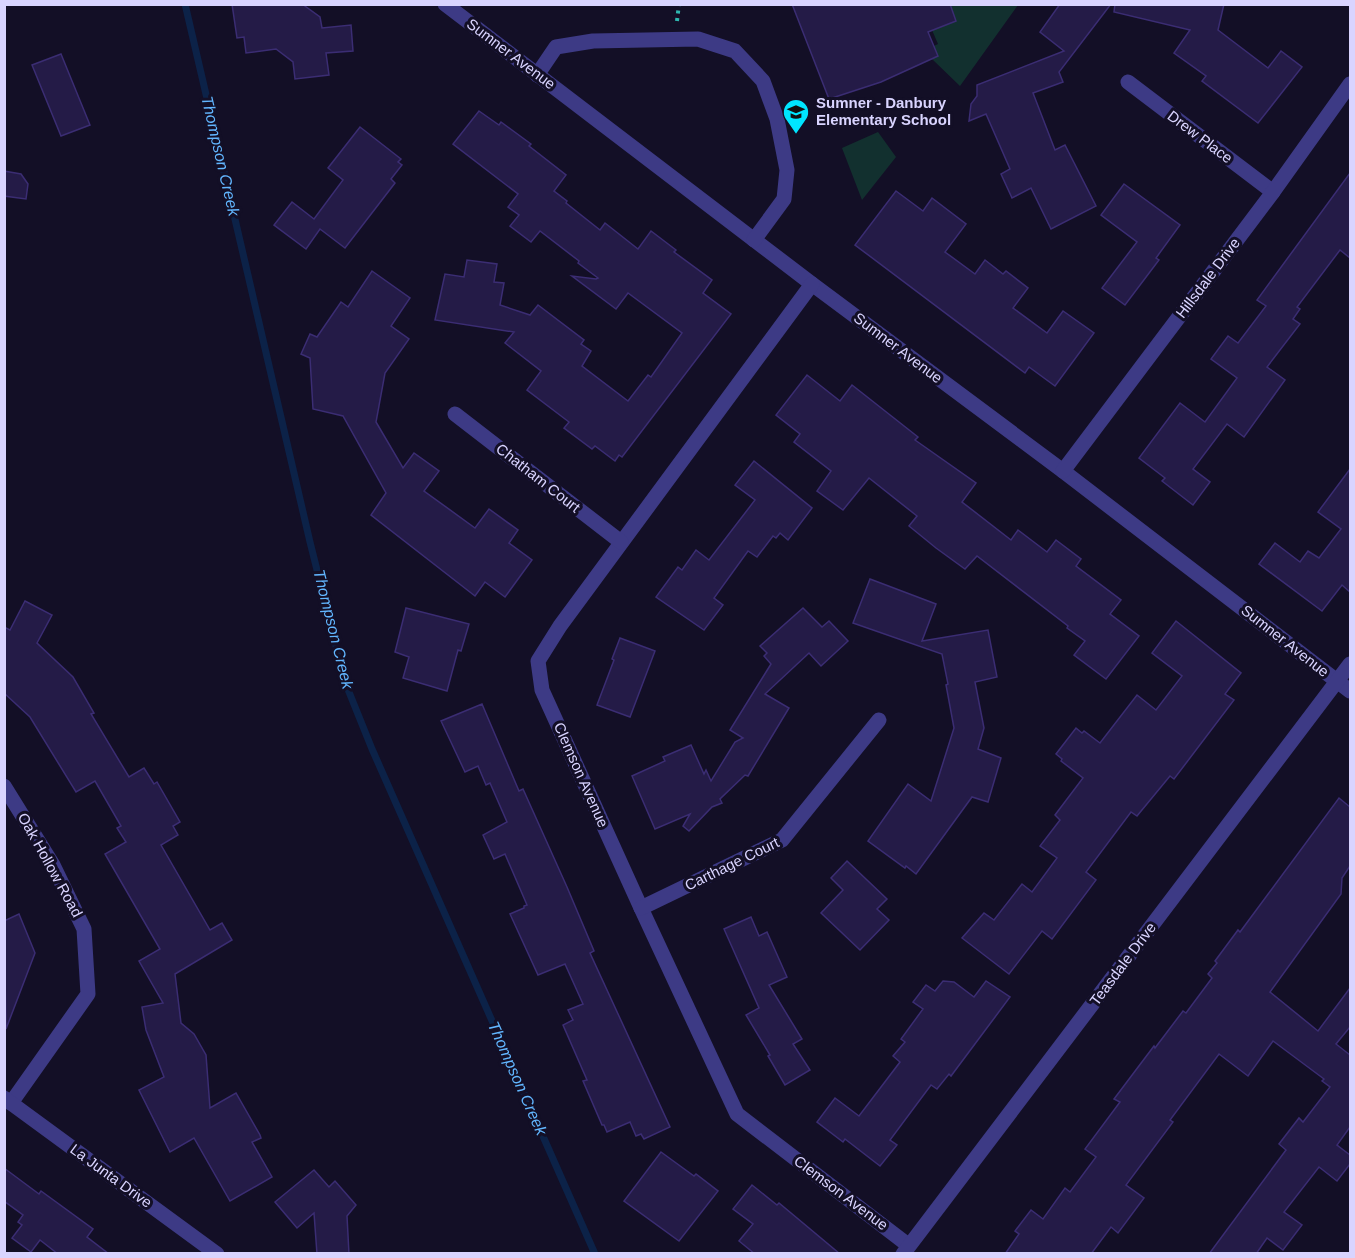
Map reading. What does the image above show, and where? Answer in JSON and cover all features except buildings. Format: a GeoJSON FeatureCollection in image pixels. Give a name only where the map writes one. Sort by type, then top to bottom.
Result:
{"type":"FeatureCollection","features":[{"type":"Feature","properties":{"kind":"street","name":"Sumner Avenue"},"geometry":{"type":"LineString","coordinates":[[445,4],[812,284],[1063,471],[1344,687]]}},
{"type":"Feature","properties":{"kind":"street"},"geometry":{"type":"LineString","coordinates":[[537,75],[556,47],[593,41],[698,39],[735,51],[763,81],[777,119],[787,170],[784,199],[754,240]]}},
{"type":"Feature","properties":{"kind":"street","name":"Drew Place"},"geometry":{"type":"LineString","coordinates":[[1128,82],[1273,192]]}},
{"type":"Feature","properties":{"kind":"street","name":"Hillsdale Drive"},"geometry":{"type":"LineString","coordinates":[[1063,471],[1273,192],[1350,84]]}},
{"type":"Feature","properties":{"kind":"street","name":"Clemson Avenue"},"geometry":{"type":"LineString","coordinates":[[812,284],[621,542],[560,626],[538,661],[542,690],[737,1114],[906,1249]]}},
{"type":"Feature","properties":{"kind":"street","name":"Chatham Court"},"geometry":{"type":"LineString","coordinates":[[456,414],[621,542]]}},
{"type":"Feature","properties":{"kind":"street","name":"Teasdale Drive"},"geometry":{"type":"LineString","coordinates":[[906,1249],[1344,687],[1350,664]]}},
{"type":"Feature","properties":{"kind":"street","name":"Carthage Court"},"geometry":{"type":"LineString","coordinates":[[641,908],[782,840],[879,720]]}},
{"type":"Feature","properties":{"kind":"street","name":"Oak Hollow Road"},"geometry":{"type":"LineString","coordinates":[[4,786],[52,865],[84,929],[88,994],[8,1101]]}},
{"type":"Feature","properties":{"kind":"street","name":"La Junta Drive"},"geometry":{"type":"LineString","coordinates":[[8,1101],[217,1254]]}},
{"type":"Feature","properties":{"kind":"green space"},"geometry":{"type":"Polygon","coordinates":[[[950,5],[1018,5],[960,86],[932,59],[938,56],[934,46],[938,44],[932,30],[956,21],[950,5]]]}},
{"type":"Feature","properties":{"kind":"green space"},"geometry":{"type":"Polygon","coordinates":[[[878,132],[896,157],[862,200],[842,148],[878,132]]]}},
{"type":"Feature","properties":{"kind":"waterway","name":"Thompson Creek"},"geometry":{"type":"LineString","coordinates":[[185,4],[310,542],[345,682],[372,749],[595,1254]]}},
{"type":"Feature","properties":{"kind":"place","name":"Sumner - Danbury Elementary School"},"geometry":{"type":"Point","coordinates":[796,135]}}]}
